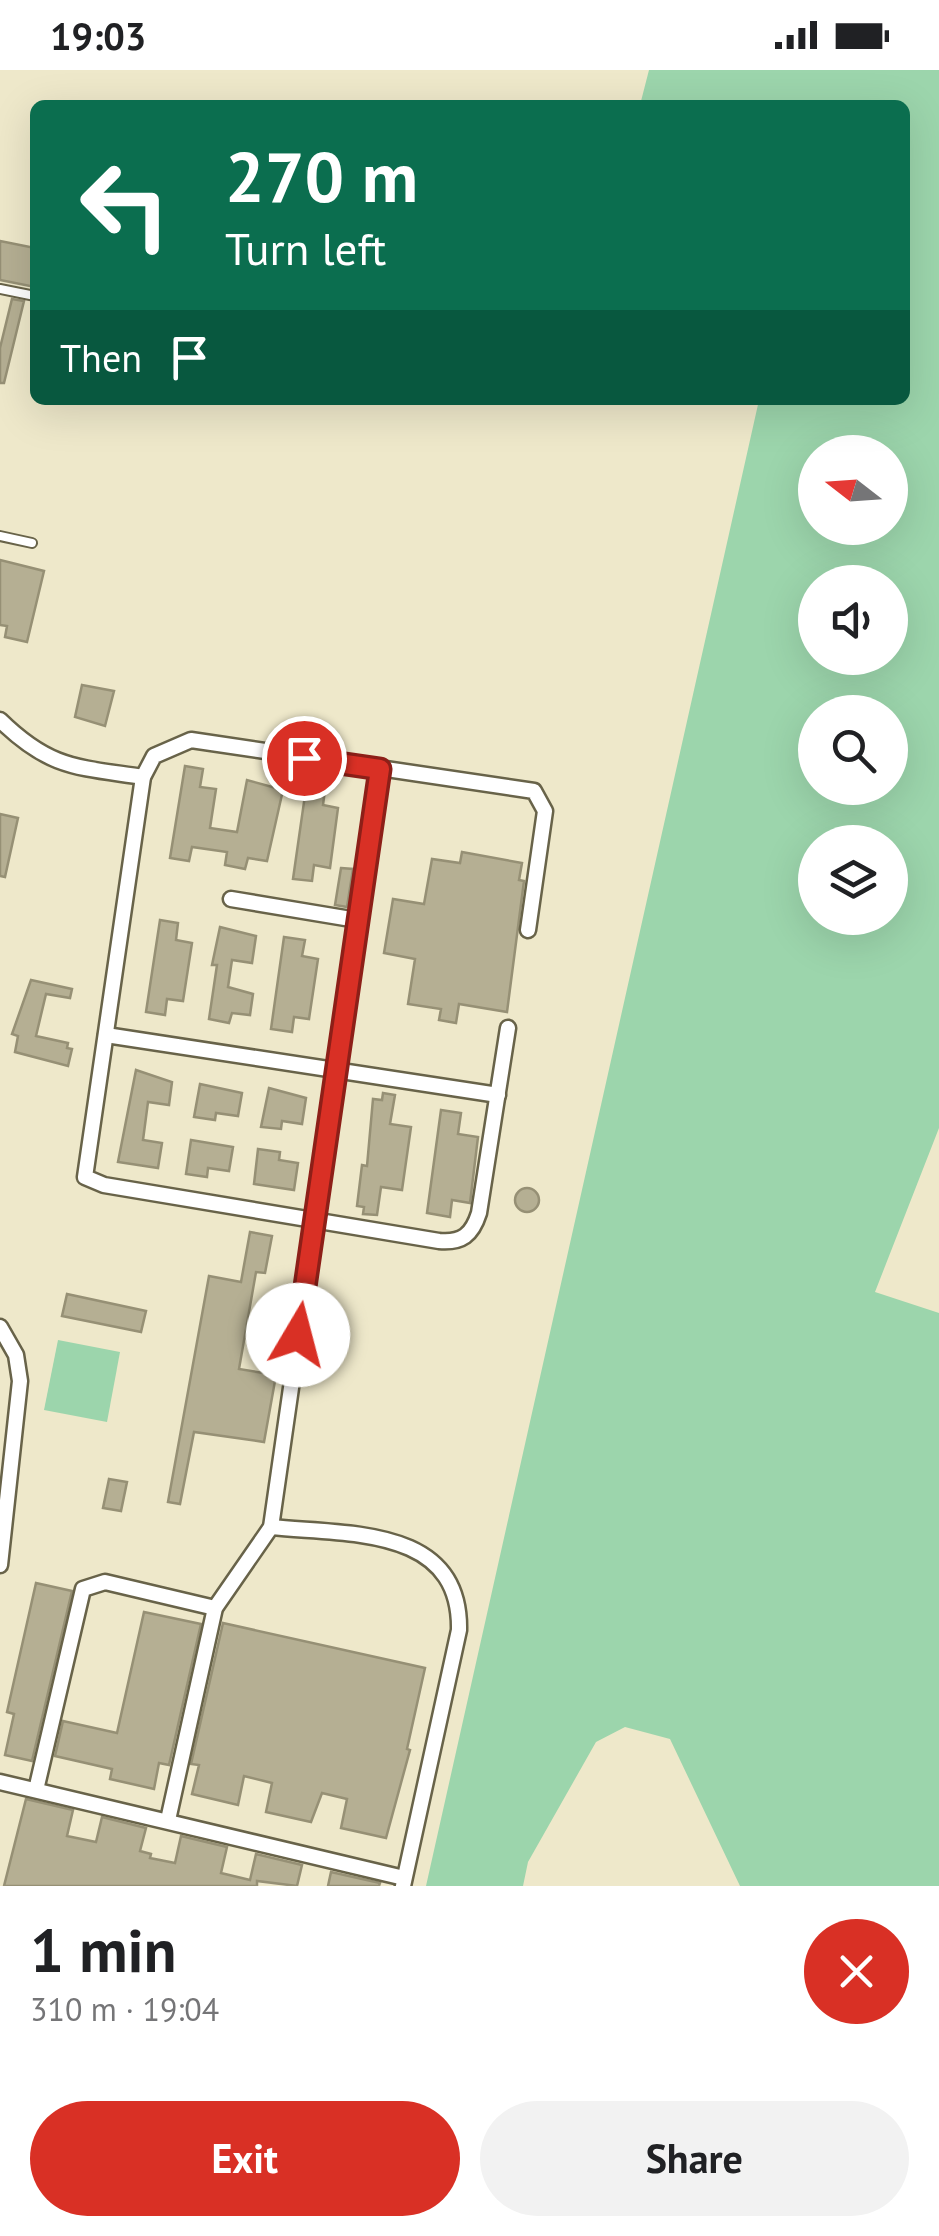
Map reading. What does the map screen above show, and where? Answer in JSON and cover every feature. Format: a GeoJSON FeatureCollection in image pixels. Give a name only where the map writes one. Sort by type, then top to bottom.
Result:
{"type":"FeatureCollection","features":[{"type":"Feature","properties":{"kind":"street"},"geometry":{"type":"LineString","coordinates":[[0,720],[48,759],[144,777]]}},
{"type":"Feature","properties":{"kind":"street"},"geometry":{"type":"LineString","coordinates":[[508,1028],[479,1213],[465,1238],[439,1241],[87,1180],[85,1164],[144,777],[154,756],[187,740],[539,795],[544,811],[528,930]]}},
{"type":"Feature","properties":{"kind":"street"},"geometry":{"type":"LineString","coordinates":[[168,1820],[215,1608],[272,1527],[380,769]]}},
{"type":"Feature","properties":{"kind":"street"},"geometry":{"type":"LineString","coordinates":[[231,900],[357,920]]}},
{"type":"Feature","properties":{"kind":"street"},"geometry":{"type":"LineString","coordinates":[[106,1036],[498,1095]]}},
{"type":"Feature","properties":{"kind":"street"},"geometry":{"type":"LineString","coordinates":[[0,1327],[20,1367],[0,1565]]}},
{"type":"Feature","properties":{"kind":"street"},"geometry":{"type":"LineString","coordinates":[[0,1782],[168,1820],[404,1882],[460,1630],[453,1589],[424,1553],[404,1544],[272,1527]]}},
{"type":"Feature","properties":{"kind":"street"},"geometry":{"type":"LineString","coordinates":[[36,1790],[83,1589],[102,1582],[215,1608]]}},
{"type":"Feature","properties":{"kind":"lane"},"geometry":{"type":"LineString","coordinates":[[0,289],[30,295]]}},
{"type":"Feature","properties":{"kind":"lane"},"geometry":{"type":"LineString","coordinates":[[0,536],[32,543]]}},
{"type":"Feature","properties":{"kind":"green space"},"geometry":{"type":"Polygon","coordinates":[[[649,70],[939,70],[939,1128],[875,1292],[939,1313],[939,1886],[740,1886],[670,1739],[625,1727],[596,1742],[528,1862],[523,1886],[426,1886],[758,405],[910,405],[910,100],[641,100],[649,70]]]}},
{"type":"Feature","properties":{"kind":"green space"},"geometry":{"type":"Polygon","coordinates":[[[58,1340],[120,1352],[107,1422],[44,1410],[58,1340]]]}},
{"type":"Feature","properties":{"kind":"building"},"geometry":{"type":"Polygon","coordinates":[[[0,241],[30,247],[30,286],[0,280],[0,241]]]}},
{"type":"Feature","properties":{"kind":"building"},"geometry":{"type":"Polygon","coordinates":[[[12,299],[24,301],[4,383],[0,383],[0,348],[12,299]]]}},
{"type":"Feature","properties":{"kind":"building"},"geometry":{"type":"Polygon","coordinates":[[[0,560],[44,571],[27,642],[5,637],[7,626],[0,625],[0,560]]]}},
{"type":"Feature","properties":{"kind":"building"},"geometry":{"type":"Polygon","coordinates":[[[82,685],[114,691],[105,726],[75,717],[82,685]]]}},
{"type":"Feature","properties":{"kind":"building"},"geometry":{"type":"Polygon","coordinates":[[[185,766],[203,769],[200,787],[216,789],[210,828],[237,832],[247,780],[283,790],[267,861],[248,858],[245,869],[225,865],[227,852],[192,847],[189,861],[170,858],[185,766]]]}},
{"type":"Feature","properties":{"kind":"building"},"geometry":{"type":"Polygon","coordinates":[[[306,788],[325,790],[323,805],[338,808],[330,868],[314,865],[312,881],[293,879],[306,788]]]}},
{"type":"Feature","properties":{"kind":"building"},"geometry":{"type":"Polygon","coordinates":[[[0,814],[18,818],[5,877],[0,876],[0,814]]]}},
{"type":"Feature","properties":{"kind":"building"},"geometry":{"type":"Polygon","coordinates":[[[462,852],[522,863],[519,880],[524,881],[507,1012],[459,1004],[456,1023],[439,1020],[441,1009],[408,1004],[415,959],[384,953],[393,899],[424,904],[432,859],[460,863],[462,852]]]}},
{"type":"Feature","properties":{"kind":"building"},"geometry":{"type":"Polygon","coordinates":[[[341,868],[353,869],[347,907],[335,905],[341,868]]]}},
{"type":"Feature","properties":{"kind":"building"},"geometry":{"type":"Polygon","coordinates":[[[160,920],[178,923],[176,940],[192,943],[183,1001],[167,999],[165,1015],[146,1012],[160,920]]]}},
{"type":"Feature","properties":{"kind":"building"},"geometry":{"type":"Polygon","coordinates":[[[220,927],[256,936],[252,963],[232,960],[228,987],[253,994],[250,1015],[232,1013],[229,1023],[209,1019],[217,965],[212,965],[220,927]]]}},
{"type":"Feature","properties":{"kind":"building"},"geometry":{"type":"Polygon","coordinates":[[[284,937],[305,940],[302,956],[318,959],[309,1019],[294,1017],[292,1032],[271,1029],[284,937]]]}},
{"type":"Feature","properties":{"kind":"building"},"geometry":{"type":"Polygon","coordinates":[[[31,980],[72,989],[70,998],[46,994],[36,1036],[68,1043],[67,1048],[72,1049],[68,1066],[15,1052],[18,1036],[12,1034],[31,980]]]}},
{"type":"Feature","properties":{"kind":"building"},"geometry":{"type":"Polygon","coordinates":[[[136,1070],[172,1082],[169,1105],[148,1102],[143,1140],[162,1143],[158,1168],[118,1162],[136,1070]]]}},
{"type":"Feature","properties":{"kind":"building"},"geometry":{"type":"Polygon","coordinates":[[[200,1084],[242,1093],[238,1116],[216,1113],[215,1120],[194,1117],[200,1084]]]}},
{"type":"Feature","properties":{"kind":"building"},"geometry":{"type":"Polygon","coordinates":[[[269,1088],[306,1098],[302,1124],[282,1121],[281,1129],[261,1127],[269,1088]]]}},
{"type":"Feature","properties":{"kind":"building"},"geometry":{"type":"Polygon","coordinates":[[[383,1093],[395,1095],[390,1124],[411,1127],[402,1190],[381,1187],[377,1215],[363,1214],[364,1207],[357,1206],[362,1165],[367,1166],[373,1099],[382,1100],[383,1093]]]}},
{"type":"Feature","properties":{"kind":"building"},"geometry":{"type":"Polygon","coordinates":[[[441,1110],[461,1113],[458,1134],[478,1137],[470,1203],[452,1200],[450,1217],[427,1213],[441,1110]]]}},
{"type":"Feature","properties":{"kind":"building"},"geometry":{"type":"Polygon","coordinates":[[[191,1140],[233,1147],[229,1171],[208,1168],[207,1177],[186,1174],[191,1140]]]}},
{"type":"Feature","properties":{"kind":"building"},"geometry":{"type":"Polygon","coordinates":[[[258,1149],[280,1152],[279,1160],[298,1163],[294,1190],[254,1184],[258,1149]]]}},
{"type":"Feature","properties":{"kind":"building"},"geometry":{"type":"Polygon","coordinates":[[[527,1188],[539,1200],[527,1212],[515,1200],[527,1188]]]}},
{"type":"Feature","properties":{"kind":"building"},"geometry":{"type":"Polygon","coordinates":[[[250,1232],[272,1236],[265,1273],[256,1272],[239,1369],[263,1373],[279,1289],[291,1292],[264,1442],[194,1432],[180,1504],[168,1502],[209,1276],[241,1282],[250,1232]]]}},
{"type":"Feature","properties":{"kind":"building"},"geometry":{"type":"Polygon","coordinates":[[[67,1294],[146,1311],[141,1332],[62,1316],[67,1294]]]}},
{"type":"Feature","properties":{"kind":"building"},"geometry":{"type":"Polygon","coordinates":[[[109,1479],[127,1482],[121,1511],[103,1508],[109,1479]]]}},
{"type":"Feature","properties":{"kind":"building"},"geometry":{"type":"Polygon","coordinates":[[[36,1583],[72,1591],[32,1761],[5,1755],[14,1714],[7,1712],[36,1583]]]}},
{"type":"Feature","properties":{"kind":"building"},"geometry":{"type":"Polygon","coordinates":[[[144,1612],[201,1624],[169,1765],[159,1763],[154,1789],[110,1779],[112,1769],[55,1756],[63,1721],[117,1733],[144,1612]]]}},
{"type":"Feature","properties":{"kind":"building"},"geometry":{"type":"Polygon","coordinates":[[[223,1623],[425,1668],[407,1749],[410,1750],[386,1838],[341,1828],[347,1799],[322,1793],[311,1822],[266,1812],[272,1783],[244,1776],[238,1805],[192,1794],[199,1765],[191,1764],[223,1623]]]}},
{"type":"Feature","properties":{"kind":"building"},"geometry":{"type":"Polygon","coordinates":[[[26,1799],[73,1810],[67,1836],[96,1842],[102,1817],[146,1828],[140,1851],[151,1854],[150,1858],[175,1863],[181,1836],[227,1847],[221,1873],[250,1880],[256,1854],[302,1865],[297,1886],[257,1881],[257,1886],[4,1886],[26,1799]]]}},
{"type":"Feature","properties":{"kind":"building"},"geometry":{"type":"Polygon","coordinates":[[[331,1872],[380,1883],[328,1886],[331,1872]]]}},
{"type":"Feature","properties":{"kind":"route"},"geometry":{"type":"LineString","coordinates":[[298,1335],[380,769],[304,758]]}}]}
